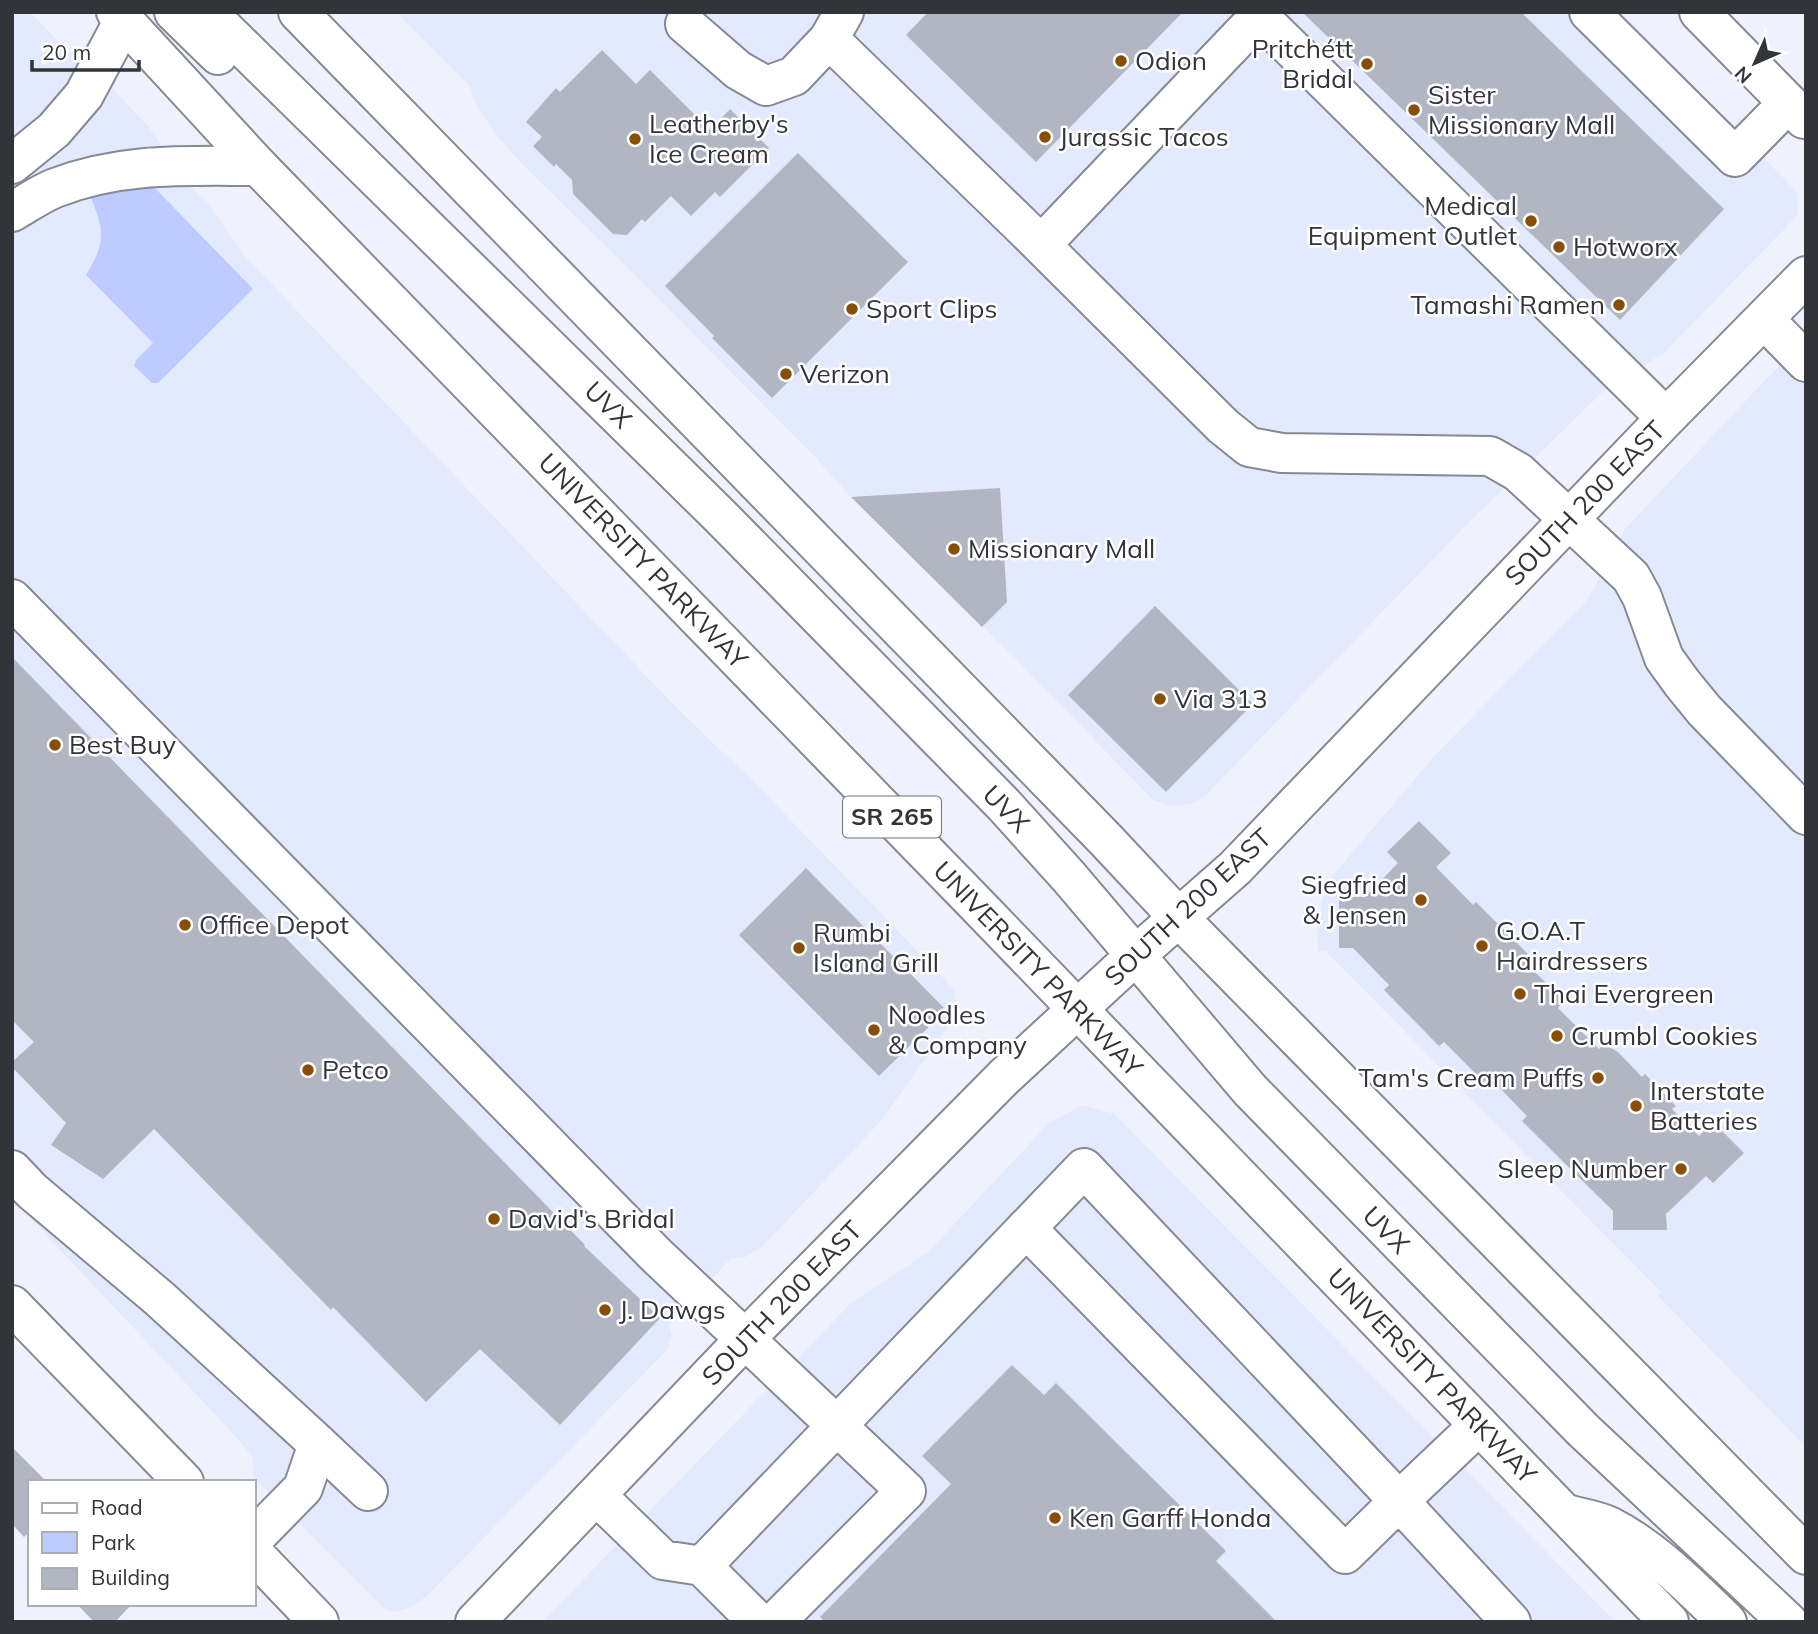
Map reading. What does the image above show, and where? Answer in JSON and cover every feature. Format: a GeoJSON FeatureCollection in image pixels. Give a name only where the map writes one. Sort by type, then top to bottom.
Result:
{"type":"FeatureCollection","features":[{"type":"Feature","properties":{"kind":"main road"},"geometry":{"type":"LineString","coordinates":[[174,12],[675,503],[1128,961],[1218,1085],[1282,1154],[1540,1418],[1754,1622]]}},
{"type":"Feature","properties":{"kind":"main road","name":"UVX"},"geometry":{"type":"LineString","coordinates":[[207,12],[721,517],[1004,805],[1128,961],[1250,1090],[1583,1430],[1788,1622]]}},
{"type":"Feature","properties":{"kind":"main road"},"geometry":{"type":"LineString","coordinates":[[298,12],[1179,918],[1806,1555]]}},
{"type":"Feature","properties":{"kind":"main road"},"geometry":{"type":"LineString","coordinates":[[1589,12],[1735,157],[1797,112],[1699,12]]}},
{"type":"Feature","properties":{"kind":"main road"},"geometry":{"type":"LineString","coordinates":[[12,164],[54,130],[84,95],[120,16]]}},
{"type":"Feature","properties":{"kind":"main road","name":"UNIVERSITY PARKWAY"},"geometry":{"type":"LineString","coordinates":[[120,16],[258,166],[1078,1009],[1669,1622]]}},
{"type":"Feature","properties":{"kind":"main road"},"geometry":{"type":"LineString","coordinates":[[684,24],[738,70],[766,86],[794,75],[837,25],[1041,245],[1223,426],[1249,447],[1282,453],[1490,456],[1518,472],[1631,577],[1642,597],[1664,658],[1682,683],[1704,710],[1806,815]]}},
{"type":"Feature","properties":{"kind":"main road"},"geometry":{"type":"LineString","coordinates":[[1041,245],[1246,30],[1273,30],[1666,418]]}},
{"type":"Feature","properties":{"kind":"main road"},"geometry":{"type":"LineString","coordinates":[[12,212],[52,189],[113,171],[135,167],[258,166]]}},
{"type":"Feature","properties":{"kind":"main road","name":"SOUTH 200 EAST"},"geometry":{"type":"LineString","coordinates":[[475,1622],[744,1340],[1004,1077],[1128,961],[1235,868],[1666,418],[1806,276]]}},
{"type":"Feature","properties":{"kind":"main road"},"geometry":{"type":"LineString","coordinates":[[1764,319],[1806,362]]}},
{"type":"Feature","properties":{"kind":"main road"},"geometry":{"type":"LineString","coordinates":[[12,598],[646,1245],[906,1491],[775,1622]]}},
{"type":"Feature","properties":{"kind":"main road"},"geometry":{"type":"LineString","coordinates":[[702,1566],[1084,1168],[1511,1622]]}},
{"type":"Feature","properties":{"kind":"main road"},"geometry":{"type":"LineString","coordinates":[[12,1170],[160,1299],[368,1491]]}},
{"type":"Feature","properties":{"kind":"main road"},"geometry":{"type":"LineString","coordinates":[[1026,1228],[1345,1554],[1479,1425]]}},
{"type":"Feature","properties":{"kind":"main road"},"geometry":{"type":"LineString","coordinates":[[12,1305],[182,1480]]}},
{"type":"Feature","properties":{"kind":"main road"},"geometry":{"type":"LineString","coordinates":[[256,1536],[303,1488],[318,1444]]}},
{"type":"Feature","properties":{"kind":"main road"},"geometry":{"type":"LineString","coordinates":[[596,1495],[663,1560],[702,1566],[758,1622]]}},
{"type":"Feature","properties":{"kind":"main road"},"geometry":{"type":"LineString","coordinates":[[1567,1514],[1607,1525],[1638,1544],[1666,1564],[1727,1622]]}},
{"type":"Feature","properties":{"kind":"main road"},"geometry":{"type":"LineString","coordinates":[[256,1556],[319,1622]]}},
{"type":"Feature","properties":{"kind":"shaded area"},"geometry":{"type":"Polygon","coordinates":[[[12,12],[30,12],[68,51],[110,86],[148,126],[189,185],[208,203],[244,255],[675,706],[756,784],[955,990],[955,1017],[881,1121],[763,1246],[744,1258],[731,1258],[669,1326],[672,1336],[667,1350],[428,1595],[410,1608],[395,1612],[385,1609],[254,1478],[252,1456],[226,1426],[12,1199],[12,12]]]}},
{"type":"Feature","properties":{"kind":"shaded area"},"geometry":{"type":"Polygon","coordinates":[[[396,12],[1621,12],[1797,192],[1798,215],[1663,354],[1612,383],[1468,523],[1208,793],[1192,804],[1171,806],[1153,800],[519,161],[494,132],[474,101],[470,86],[396,12]]]}},
{"type":"Feature","properties":{"kind":"shaded area"},"geometry":{"type":"Polygon","coordinates":[[[1806,343],[1806,1447],[1658,1296],[1661,1292],[1364,990],[1325,951],[1318,951],[1317,933],[1328,881],[1437,753],[1587,600],[1625,529],[1769,376],[1806,343]]]}},
{"type":"Feature","properties":{"kind":"shaded area"},"geometry":{"type":"Polygon","coordinates":[[[1083,1105],[1114,1114],[1616,1622],[542,1622],[851,1303],[927,1253],[1050,1122],[1083,1105]]]}},
{"type":"Feature","properties":{"kind":"green space"},"geometry":{"type":"Polygon","coordinates":[[[149,182],[253,289],[158,383],[152,383],[134,366],[136,360],[153,343],[86,275],[97,253],[101,235],[98,216],[89,193],[149,182]]]}},
{"type":"Feature","properties":{"kind":"building"},"geometry":{"type":"Polygon","coordinates":[[[928,12],[1183,12],[1036,162],[906,35],[928,12]]]}},
{"type":"Feature","properties":{"kind":"building"},"geometry":{"type":"Polygon","coordinates":[[[1302,12],[1521,12],[1724,209],[1620,320],[1302,12]]]}},
{"type":"Feature","properties":{"kind":"building"},"geometry":{"type":"Polygon","coordinates":[[[602,50],[636,84],[650,70],[710,130],[730,109],[769,148],[720,197],[715,192],[691,216],[671,196],[645,222],[642,219],[627,235],[613,234],[573,194],[572,180],[533,146],[542,137],[526,122],[556,88],[560,92],[602,50]]]}},
{"type":"Feature","properties":{"kind":"building"},"geometry":{"type":"Polygon","coordinates":[[[798,153],[908,262],[772,398],[665,286],[798,153]]]}},
{"type":"Feature","properties":{"kind":"building","name":"Missionary Mall"},"geometry":{"type":"Polygon","coordinates":[[[1000,488],[1007,602],[982,627],[851,497],[1000,488]]]}},
{"type":"Feature","properties":{"kind":"building","name":"Via 313"},"geometry":{"type":"Polygon","coordinates":[[[1155,606],[1253,704],[1166,792],[1068,695],[1155,606]]]}},
{"type":"Feature","properties":{"kind":"building"},"geometry":{"type":"Polygon","coordinates":[[[12,657],[584,1246],[660,1318],[560,1425],[480,1349],[426,1402],[333,1307],[331,1310],[154,1129],[103,1179],[51,1145],[66,1123],[12,1067],[12,1062],[34,1042],[12,1020],[12,657]]]}},
{"type":"Feature","properties":{"kind":"building"},"geometry":{"type":"Polygon","coordinates":[[[1419,821],[1451,853],[1436,867],[1473,905],[1476,902],[1532,958],[1527,964],[1564,1001],[1558,1008],[1599,1049],[1604,1044],[1618,1052],[1642,1077],[1645,1074],[1676,1106],[1672,1109],[1699,1136],[1713,1122],[1744,1153],[1713,1183],[1706,1176],[1666,1214],[1667,1230],[1613,1230],[1613,1211],[1522,1121],[1527,1116],[1489,1077],[1484,1082],[1444,1042],[1439,1046],[1384,990],[1389,985],[1353,948],[1339,948],[1339,897],[1365,897],[1398,863],[1387,852],[1419,821]]]}},
{"type":"Feature","properties":{"kind":"building"},"geometry":{"type":"Polygon","coordinates":[[[806,868],[946,1010],[879,1076],[739,935],[806,868]]]}},
{"type":"Feature","properties":{"kind":"building","name":"Ken Garff Honda"},"geometry":{"type":"Polygon","coordinates":[[[1012,1365],[1044,1395],[1056,1383],[1226,1551],[1216,1561],[1277,1622],[825,1622],[820,1617],[951,1484],[922,1456],[1012,1365]]]}},
{"type":"Feature","properties":{"kind":"building"},"geometry":{"type":"Polygon","coordinates":[[[12,1447],[45,1480],[28,1480],[28,1533],[24,1537],[12,1524],[12,1447]]]}},
{"type":"Feature","properties":{"kind":"building"},"geometry":{"type":"Polygon","coordinates":[[[79,1606],[130,1606],[115,1622],[94,1622],[79,1606]]]}},
{"type":"Feature","properties":{"kind":"place","name":"Odion"},"geometry":{"type":"Point","coordinates":[1121,61]}},
{"type":"Feature","properties":{"kind":"place","name":"Pritchétt Bridal"},"geometry":{"type":"Point","coordinates":[1367,64]}},
{"type":"Feature","properties":{"kind":"place","name":"Sister Missionary Mall"},"geometry":{"type":"Point","coordinates":[1414,110]}},
{"type":"Feature","properties":{"kind":"place","name":"Jurassic Tacos"},"geometry":{"type":"Point","coordinates":[1045,137]}},
{"type":"Feature","properties":{"kind":"place","name":"Leatherby's Ice Cream"},"geometry":{"type":"Point","coordinates":[635,139]}},
{"type":"Feature","properties":{"kind":"place","name":"Medical Equipment Outlet"},"geometry":{"type":"Point","coordinates":[1531,221]}},
{"type":"Feature","properties":{"kind":"place","name":"Hotworx"},"geometry":{"type":"Point","coordinates":[1559,247]}},
{"type":"Feature","properties":{"kind":"place","name":"Tamashi Ramen"},"geometry":{"type":"Point","coordinates":[1619,305]}},
{"type":"Feature","properties":{"kind":"place","name":"Sport Clips"},"geometry":{"type":"Point","coordinates":[852,309]}},
{"type":"Feature","properties":{"kind":"place","name":"Verizon"},"geometry":{"type":"Point","coordinates":[786,374]}},
{"type":"Feature","properties":{"kind":"place","name":"Missionary Mall"},"geometry":{"type":"Point","coordinates":[954,549]}},
{"type":"Feature","properties":{"kind":"place","name":"Via 313"},"geometry":{"type":"Point","coordinates":[1160,699]}},
{"type":"Feature","properties":{"kind":"place","name":"Best Buy"},"geometry":{"type":"Point","coordinates":[55,745]}},
{"type":"Feature","properties":{"kind":"place","name":"Siegfried & Jensen"},"geometry":{"type":"Point","coordinates":[1421,900]}},
{"type":"Feature","properties":{"kind":"place","name":"Office Depot"},"geometry":{"type":"Point","coordinates":[185,925]}},
{"type":"Feature","properties":{"kind":"place","name":"G.O.A.T Hairdressers"},"geometry":{"type":"Point","coordinates":[1482,946]}},
{"type":"Feature","properties":{"kind":"place","name":"Rumbi Island Grill"},"geometry":{"type":"Point","coordinates":[799,948]}},
{"type":"Feature","properties":{"kind":"place","name":"Thai Evergreen"},"geometry":{"type":"Point","coordinates":[1520,994]}},
{"type":"Feature","properties":{"kind":"place","name":"Noodles & Company"},"geometry":{"type":"Point","coordinates":[874,1030]}},
{"type":"Feature","properties":{"kind":"place","name":"Crumbl Cookies"},"geometry":{"type":"Point","coordinates":[1557,1036]}},
{"type":"Feature","properties":{"kind":"place","name":"Petco"},"geometry":{"type":"Point","coordinates":[308,1070]}},
{"type":"Feature","properties":{"kind":"place","name":"Tam's Cream Puffs"},"geometry":{"type":"Point","coordinates":[1598,1078]}},
{"type":"Feature","properties":{"kind":"place","name":"Interstate Batteries"},"geometry":{"type":"Point","coordinates":[1636,1106]}},
{"type":"Feature","properties":{"kind":"place","name":"Sleep Number"},"geometry":{"type":"Point","coordinates":[1681,1169]}},
{"type":"Feature","properties":{"kind":"place","name":"David's Bridal"},"geometry":{"type":"Point","coordinates":[494,1219]}},
{"type":"Feature","properties":{"kind":"place","name":"J. Dawgs"},"geometry":{"type":"Point","coordinates":[605,1310]}},
{"type":"Feature","properties":{"kind":"place","name":"Ken Garff Honda"},"geometry":{"type":"Point","coordinates":[1055,1518]}}]}
